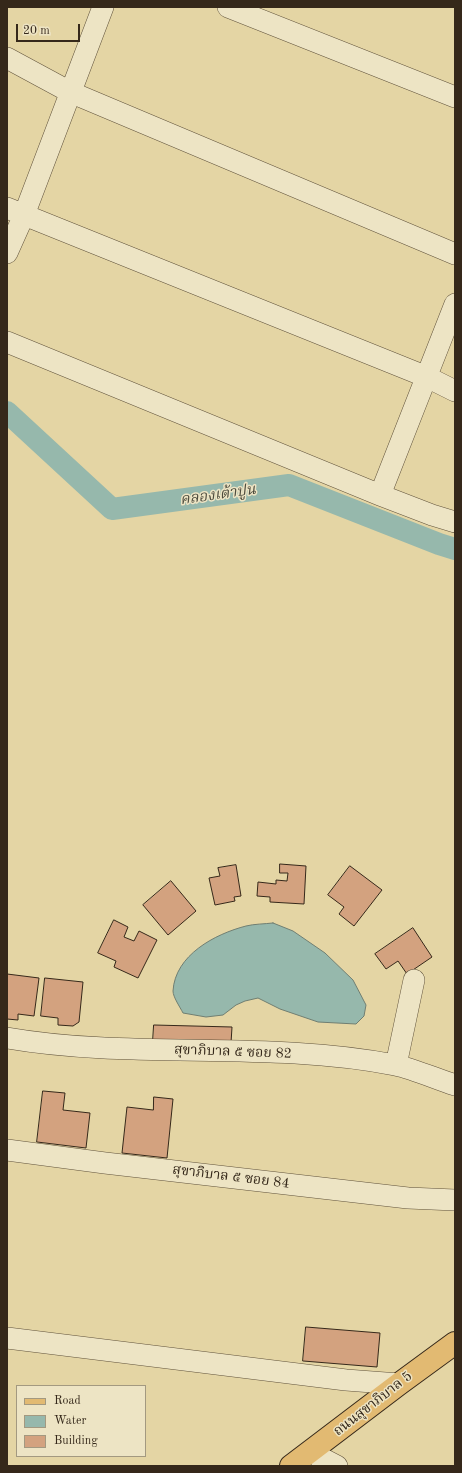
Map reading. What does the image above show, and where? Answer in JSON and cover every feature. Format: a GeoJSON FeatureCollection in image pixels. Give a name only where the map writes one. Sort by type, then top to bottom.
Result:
{"type":"FeatureCollection","features":[{"type":"Feature","properties":{"kind":"main road","name":"ถนนสุขาภิบาล 5"},"geometry":{"type":"LineString","coordinates":[[291,1466],[399,1384],[452,1350]]}},
{"type":"Feature","properties":{"kind":"street"},"geometry":{"type":"LineString","coordinates":[[7,253],[15,212],[70,92],[103,7]]}},
{"type":"Feature","properties":{"kind":"street"},"geometry":{"type":"LineString","coordinates":[[228,7],[455,97]]}},
{"type":"Feature","properties":{"kind":"street"},"geometry":{"type":"LineString","coordinates":[[7,58],[70,92],[455,254]]}},
{"type":"Feature","properties":{"kind":"street"},"geometry":{"type":"LineString","coordinates":[[15,212],[427,377],[455,391]]}},
{"type":"Feature","properties":{"kind":"street"},"geometry":{"type":"LineString","coordinates":[[380,495],[455,304]]}},
{"type":"Feature","properties":{"kind":"street"},"geometry":{"type":"LineString","coordinates":[[7,342],[380,495],[432,515],[455,522]]}},
{"type":"Feature","properties":{"kind":"street"},"geometry":{"type":"LineString","coordinates":[[396,1065],[414,980]]}},
{"type":"Feature","properties":{"kind":"street","name":"สุขาภิบาล ๕ ซอย 82"},"geometry":{"type":"LineString","coordinates":[[7,1038],[42,1044],[120,1049],[282,1052],[345,1057],[396,1065],[455,1085]]}},
{"type":"Feature","properties":{"kind":"street","name":"สุขาภิบาล ๕ ซอย 84"},"geometry":{"type":"LineString","coordinates":[[7,1150],[408,1198],[455,1200]]}},
{"type":"Feature","properties":{"kind":"street"},"geometry":{"type":"LineString","coordinates":[[7,1338],[346,1380],[399,1384]]}},
{"type":"Feature","properties":{"kind":"street"},"geometry":{"type":"LineString","coordinates":[[310,1452],[337,1466]]}},
{"type":"Feature","properties":{"kind":"water"},"geometry":{"type":"Polygon","coordinates":[[[273,923],[293,931],[325,953],[353,980],[366,1005],[364,1016],[356,1024],[318,1022],[280,1009],[258,998],[236,1005],[223,1015],[206,1017],[183,1013],[175,999],[173,991],[175,978],[189,957],[199,948],[222,934],[246,926],[273,923]]]}},
{"type":"Feature","properties":{"kind":"building"},"geometry":{"type":"Polygon","coordinates":[[[280,864],[306,866],[304,904],[270,902],[270,897],[257,896],[258,882],[276,884],[276,880],[287,881],[288,873],[280,873],[280,864]]]}},
{"type":"Feature","properties":{"kind":"building"},"geometry":{"type":"Polygon","coordinates":[[[236,865],[241,896],[234,897],[235,901],[215,905],[209,878],[220,876],[218,868],[236,865]]]}},
{"type":"Feature","properties":{"kind":"building"},"geometry":{"type":"Polygon","coordinates":[[[350,866],[382,890],[354,926],[339,914],[344,907],[328,895],[350,866]]]}},
{"type":"Feature","properties":{"kind":"building"},"geometry":{"type":"Polygon","coordinates":[[[171,881],[196,911],[168,935],[143,905],[171,881]]]}},
{"type":"Feature","properties":{"kind":"building"},"geometry":{"type":"Polygon","coordinates":[[[114,920],[128,927],[124,937],[134,941],[139,931],[157,940],[138,978],[114,967],[116,961],[98,953],[114,920]]]}},
{"type":"Feature","properties":{"kind":"building"},"geometry":{"type":"Polygon","coordinates":[[[413,928],[432,957],[407,974],[398,961],[386,969],[375,954],[413,928]]]}},
{"type":"Feature","properties":{"kind":"building"},"geometry":{"type":"Polygon","coordinates":[[[7,974],[39,978],[34,1016],[18,1014],[18,1020],[7,1019],[7,974]]]}},
{"type":"Feature","properties":{"kind":"building"},"geometry":{"type":"Polygon","coordinates":[[[45,978],[83,982],[79,1022],[73,1026],[58,1025],[58,1018],[41,1016],[45,978]]]}},
{"type":"Feature","properties":{"kind":"building"},"geometry":{"type":"Polygon","coordinates":[[[154,1025],[232,1027],[231,1043],[153,1041],[154,1025]]]}},
{"type":"Feature","properties":{"kind":"building"},"geometry":{"type":"Polygon","coordinates":[[[43,1091],[65,1093],[63,1110],[90,1113],[86,1148],[37,1142],[43,1091]]]}},
{"type":"Feature","properties":{"kind":"building"},"geometry":{"type":"Polygon","coordinates":[[[154,1097],[173,1099],[167,1158],[122,1153],[127,1107],[153,1110],[154,1097]]]}},
{"type":"Feature","properties":{"kind":"building"},"geometry":{"type":"Polygon","coordinates":[[[306,1327],[380,1333],[377,1367],[303,1361],[306,1327]]]}},
{"type":"Feature","properties":{"kind":"waterway","name":"คลองเต้าปูน"},"geometry":{"type":"LineString","coordinates":[[7,412],[112,509],[289,485],[455,549]]}}]}
